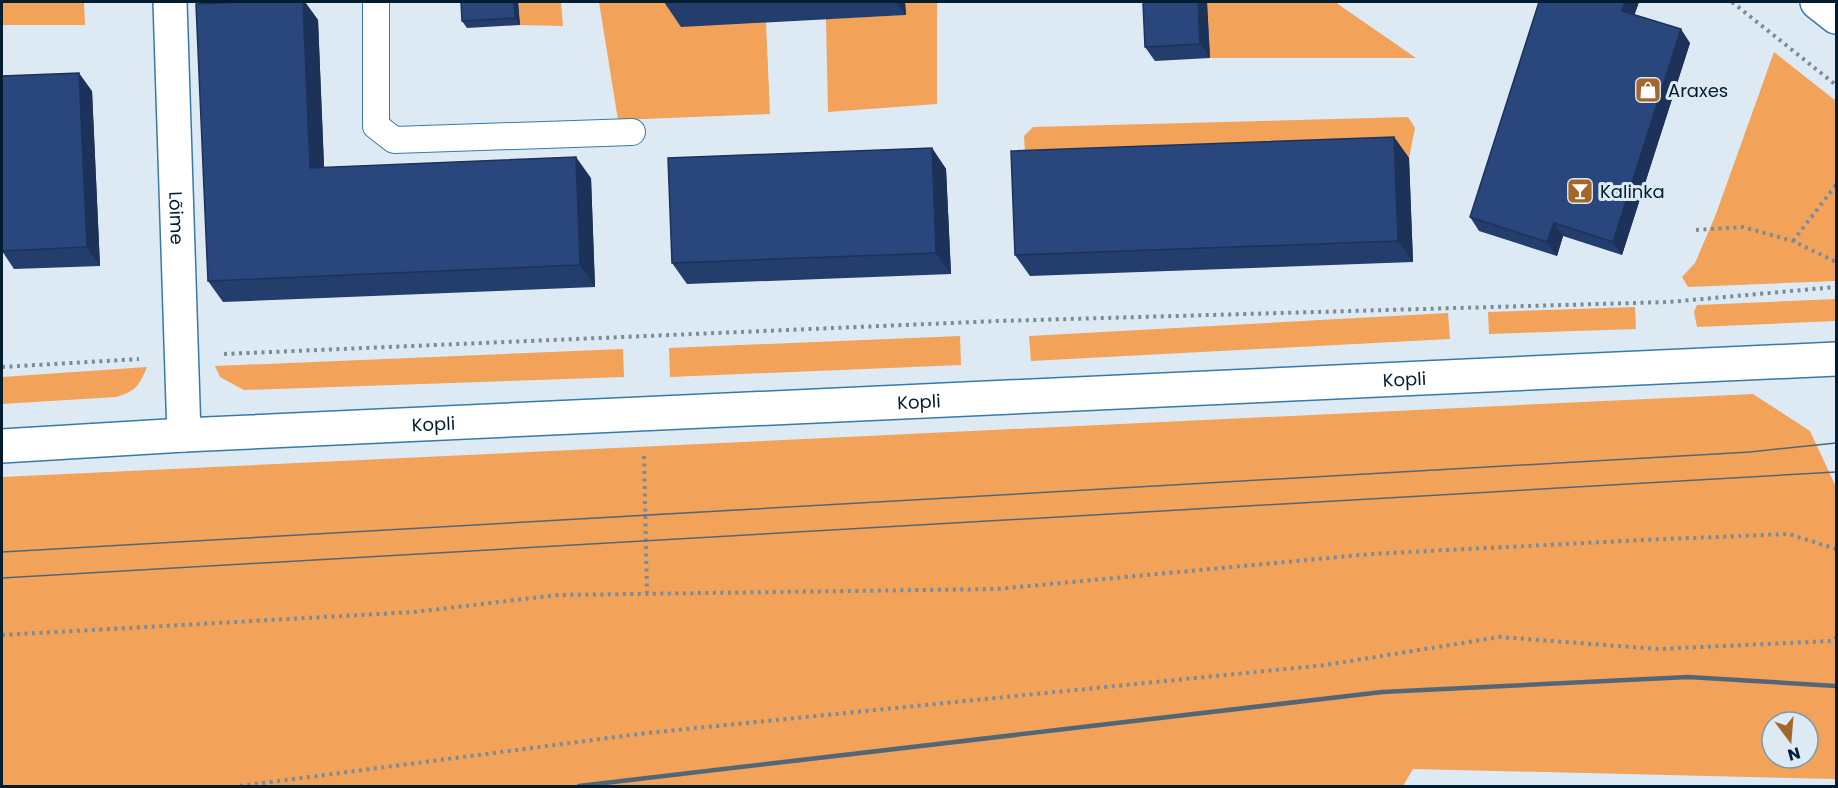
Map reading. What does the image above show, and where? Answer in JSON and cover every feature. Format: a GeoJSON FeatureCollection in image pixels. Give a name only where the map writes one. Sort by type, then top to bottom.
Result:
{"type":"FeatureCollection","features":[{"type":"Feature","properties":{"kind":"street","name":"Lõime"},"geometry":{"type":"LineString","coordinates":[[170,2],[184,435]]}},
{"type":"Feature","properties":{"kind":"street"},"geometry":{"type":"LineString","coordinates":[[1817,2],[1836,17]]}},
{"type":"Feature","properties":{"kind":"street","name":"Kopli"},"geometry":{"type":"LineString","coordinates":[[2,446],[184,435],[1836,358]]}},
{"type":"Feature","properties":{"kind":"lane"},"geometry":{"type":"LineString","coordinates":[[376,2],[376,126],[394,140],[632,132]]}},
{"type":"Feature","properties":{"kind":"path"},"geometry":{"type":"LineString","coordinates":[[1732,2],[1836,84]]}},
{"type":"Feature","properties":{"kind":"path"},"geometry":{"type":"LineString","coordinates":[[1793,241],[1836,185]]}},
{"type":"Feature","properties":{"kind":"path"},"geometry":{"type":"LineString","coordinates":[[1696,230],[1743,227],[1793,241],[1836,262]]}},
{"type":"Feature","properties":{"kind":"path"},"geometry":{"type":"LineString","coordinates":[[2,367],[182,356],[998,321],[1669,302],[1836,287]]}},
{"type":"Feature","properties":{"kind":"path"},"geometry":{"type":"LineString","coordinates":[[644,414],[647,593]]}},
{"type":"Feature","properties":{"kind":"path"},"geometry":{"type":"LineString","coordinates":[[2,635],[414,612],[558,595],[997,589],[1371,554],[1789,534],[1836,549]]}},
{"type":"Feature","properties":{"kind":"path"},"geometry":{"type":"LineString","coordinates":[[240,786],[647,733],[1325,665],[1500,637],[1658,649],[1831,641],[1836,638]]}},
{"type":"Feature","properties":{"kind":"shaded area"},"geometry":{"type":"Polygon","coordinates":[[[2,2],[84,2],[85,25],[2,25],[2,2]]]}},
{"type":"Feature","properties":{"kind":"shaded area"},"geometry":{"type":"Polygon","coordinates":[[[518,2],[561,2],[563,26],[520,25],[518,2]]]}},
{"type":"Feature","properties":{"kind":"shaded area"},"geometry":{"type":"Polygon","coordinates":[[[599,2],[679,2],[766,22],[770,114],[618,120],[599,2]]]}},
{"type":"Feature","properties":{"kind":"shaded area"},"geometry":{"type":"Polygon","coordinates":[[[905,2],[937,2],[937,104],[828,112],[826,19],[905,15],[905,2]]]}},
{"type":"Feature","properties":{"kind":"shaded area"},"geometry":{"type":"Polygon","coordinates":[[[1207,2],[1335,2],[1416,58],[1210,58],[1207,2]]]}},
{"type":"Feature","properties":{"kind":"shaded area"},"geometry":{"type":"Polygon","coordinates":[[[1774,52],[1836,101],[1836,281],[1688,287],[1682,277],[1695,263],[1716,214],[1774,52]]]}},
{"type":"Feature","properties":{"kind":"shaded area"},"geometry":{"type":"Polygon","coordinates":[[[1408,117],[1415,128],[1409,158],[1026,172],[1024,136],[1033,127],[1408,117]]]}},
{"type":"Feature","properties":{"kind":"shaded area"},"geometry":{"type":"Polygon","coordinates":[[[1836,299],[1836,321],[1697,327],[1694,312],[1697,305],[1836,299]]]}},
{"type":"Feature","properties":{"kind":"shaded area"},"geometry":{"type":"Polygon","coordinates":[[[1635,307],[1636,329],[1489,334],[1488,312],[1635,307]]]}},
{"type":"Feature","properties":{"kind":"shaded area"},"geometry":{"type":"Polygon","coordinates":[[[1448,313],[1450,339],[1031,361],[1029,336],[1448,313]]]}},
{"type":"Feature","properties":{"kind":"shaded area"},"geometry":{"type":"Polygon","coordinates":[[[960,336],[961,365],[670,377],[669,348],[960,336]]]}},
{"type":"Feature","properties":{"kind":"shaded area"},"geometry":{"type":"Polygon","coordinates":[[[623,349],[624,377],[244,390],[220,377],[215,366],[623,349]]]}},
{"type":"Feature","properties":{"kind":"shaded area"},"geometry":{"type":"Polygon","coordinates":[[[147,367],[136,387],[116,397],[2,404],[2,377],[147,367]]]}},
{"type":"Feature","properties":{"kind":"shaded area"},"geometry":{"type":"Polygon","coordinates":[[[1753,394],[1810,431],[1836,487],[1836,779],[1413,769],[1403,786],[2,786],[2,477],[1753,394]]]}},
{"type":"Feature","properties":{"kind":"building"},"geometry":{"type":"Polygon","coordinates":[[[303,2],[310,168],[576,157],[580,265],[208,281],[196,4],[303,2]]]}},
{"type":"Feature","properties":{"kind":"building"},"geometry":{"type":"Polygon","coordinates":[[[461,2],[514,2],[515,18],[462,21],[461,2]]]}},
{"type":"Feature","properties":{"kind":"building"},"geometry":{"type":"Polygon","coordinates":[[[1143,2],[1198,2],[1200,44],[1145,47],[1143,2]]]}},
{"type":"Feature","properties":{"kind":"building"},"geometry":{"type":"Polygon","coordinates":[[[1539,2],[1625,2],[1622,11],[1681,29],[1613,242],[1554,223],[1547,242],[1470,217],[1539,2]]]}},
{"type":"Feature","properties":{"kind":"building"},"geometry":{"type":"Polygon","coordinates":[[[79,73],[87,247],[2,251],[2,76],[79,73]]]}},
{"type":"Feature","properties":{"kind":"building"},"geometry":{"type":"Polygon","coordinates":[[[1394,137],[1398,241],[1015,255],[1011,151],[1394,137]]]}},
{"type":"Feature","properties":{"kind":"building"},"geometry":{"type":"Polygon","coordinates":[[[932,148],[936,253],[672,263],[668,158],[932,148]]]}},
{"type":"Feature","properties":{"kind":"tram line"},"geometry":{"type":"LineString","coordinates":[[2,552],[1750,452],[1836,443]]}},
{"type":"Feature","properties":{"kind":"tram line"},"geometry":{"type":"LineString","coordinates":[[2,578],[1836,472]]}},
{"type":"Feature","properties":{"kind":"railway"},"geometry":{"type":"LineString","coordinates":[[579,786],[1382,692],[1688,677],[1836,686]]}},
{"type":"Feature","properties":{"kind":"place","name":"Araxes"},"geometry":{"type":"Point","coordinates":[1648,90]}},
{"type":"Feature","properties":{"kind":"place","name":"Kalinka"},"geometry":{"type":"Point","coordinates":[1580,191]}}]}
